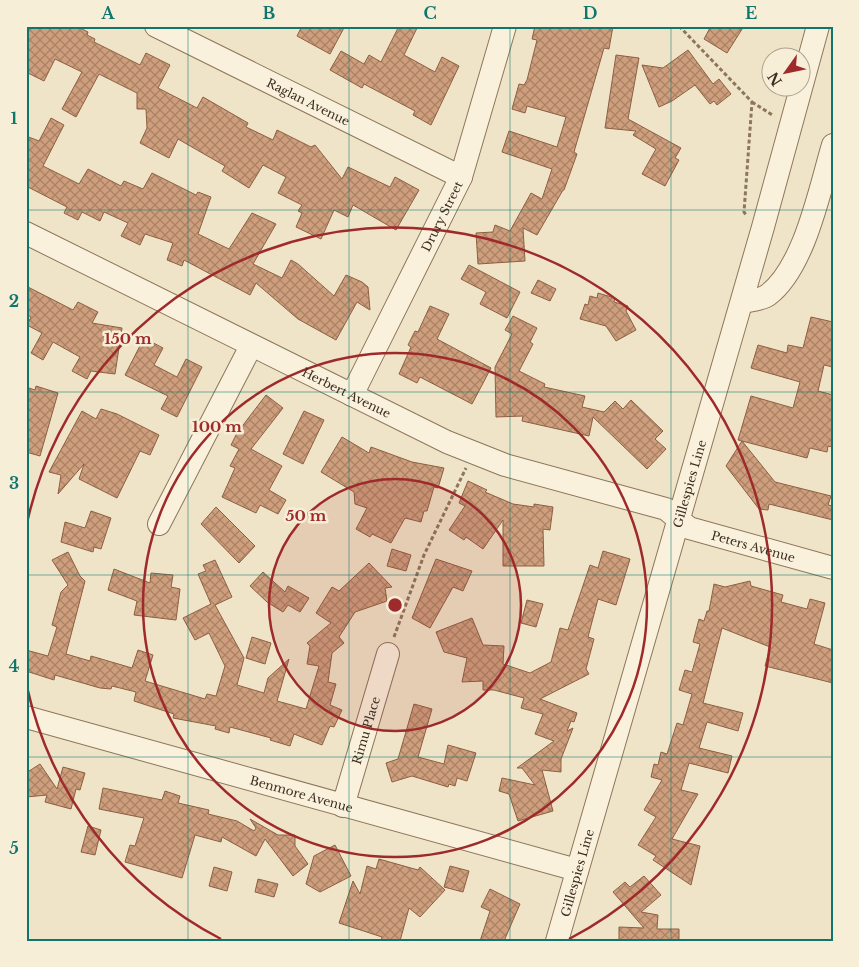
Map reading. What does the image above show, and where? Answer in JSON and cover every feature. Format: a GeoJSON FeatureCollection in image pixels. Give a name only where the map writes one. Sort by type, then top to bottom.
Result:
{"type":"FeatureCollection","features":[{"type":"Feature","properties":{"kind":"street","name":"Raglan Avenue"},"geometry":{"type":"LineString","coordinates":[[156,26],[461,177]]}},
{"type":"Feature","properties":{"kind":"street","name":"Drury Street"},"geometry":{"type":"LineString","coordinates":[[352,395],[461,177],[504,26]]}},
{"type":"Feature","properties":{"kind":"street","name":"Gillespies Line"},"geometry":{"type":"LineString","coordinates":[[558,941],[742,302],[818,26]]}},
{"type":"Feature","properties":{"kind":"street"},"geometry":{"type":"LineString","coordinates":[[742,302],[766,296],[776,287],[788,269],[807,234],[833,145]]}},
{"type":"Feature","properties":{"kind":"street","name":"Herbert Avenue"},"geometry":{"type":"LineString","coordinates":[[26,233],[251,346],[473,452],[505,465],[666,509],[678,519]]}},
{"type":"Feature","properties":{"kind":"street"},"geometry":{"type":"LineString","coordinates":[[159,524],[251,346]]}},
{"type":"Feature","properties":{"kind":"street","name":"Peters Avenue"},"geometry":{"type":"LineString","coordinates":[[678,519],[689,528],[833,568]]}},
{"type":"Feature","properties":{"kind":"street","name":"Rimu Place"},"geometry":{"type":"LineString","coordinates":[[343,806],[388,654]]}},
{"type":"Feature","properties":{"kind":"street","name":"Benmore Avenue"},"geometry":{"type":"LineString","coordinates":[[26,717],[577,870]]}},
{"type":"Feature","properties":{"kind":"path"},"geometry":{"type":"LineString","coordinates":[[679,26],[752,102],[744,212],[763,227]]}},
{"type":"Feature","properties":{"kind":"path"},"geometry":{"type":"LineString","coordinates":[[388,654],[424,555],[473,452]]}},
{"type":"Feature","properties":{"kind":"building"},"geometry":{"type":"Polygon","coordinates":[[[26,26],[76,26],[88,32],[87,35],[95,39],[94,42],[140,65],[146,53],[170,65],[158,88],[197,108],[203,97],[248,123],[246,127],[273,140],[277,130],[311,147],[315,145],[342,179],[348,167],[390,187],[395,177],[419,190],[396,230],[353,205],[348,217],[334,210],[321,239],[296,227],[302,213],[298,211],[302,205],[278,193],[286,177],[263,165],[249,188],[222,171],[225,166],[178,139],[169,158],[140,143],[147,128],[146,109],[137,109],[137,93],[99,74],[76,117],[62,109],[82,72],[55,59],[44,81],[26,72],[26,26]]]}},
{"type":"Feature","properties":{"kind":"building"},"geometry":{"type":"Polygon","coordinates":[[[302,26],[345,26],[330,54],[297,36],[302,26]]]}},
{"type":"Feature","properties":{"kind":"building"},"geometry":{"type":"Polygon","coordinates":[[[399,26],[418,26],[404,55],[435,72],[442,57],[459,66],[431,125],[413,115],[415,111],[364,84],[362,88],[330,70],[341,51],[364,64],[369,55],[381,62],[399,26]]]}},
{"type":"Feature","properties":{"kind":"building"},"geometry":{"type":"Polygon","coordinates":[[[535,26],[613,26],[609,49],[604,48],[574,152],[577,154],[564,190],[537,235],[523,228],[525,261],[478,264],[476,233],[493,232],[495,225],[510,231],[531,193],[542,199],[552,169],[502,152],[509,131],[557,147],[566,117],[527,106],[525,113],[512,109],[519,84],[524,85],[527,80],[537,40],[532,39],[535,26]]]}},
{"type":"Feature","properties":{"kind":"building"},"geometry":{"type":"Polygon","coordinates":[[[711,26],[744,26],[727,53],[704,39],[711,26]]]}},
{"type":"Feature","properties":{"kind":"building"},"geometry":{"type":"Polygon","coordinates":[[[688,50],[713,84],[719,79],[731,94],[717,105],[714,101],[710,104],[695,85],[672,101],[659,107],[642,65],[663,68],[688,50]]]}},
{"type":"Feature","properties":{"kind":"building"},"geometry":{"type":"Polygon","coordinates":[[[616,55],[639,58],[628,119],[681,148],[675,158],[679,160],[665,186],[642,174],[656,149],[633,135],[636,131],[605,128],[616,55]]]}},
{"type":"Feature","properties":{"kind":"building"},"geometry":{"type":"Polygon","coordinates":[[[51,118],[64,125],[43,166],[79,184],[88,169],[121,186],[124,181],[143,189],[152,173],[196,195],[198,192],[211,197],[198,234],[229,249],[252,213],[276,224],[253,264],[282,278],[291,260],[334,296],[346,275],[362,282],[368,287],[370,310],[357,302],[336,340],[298,319],[256,283],[250,295],[184,260],[182,266],[167,260],[173,243],[145,234],[140,245],[121,236],[128,223],[104,212],[100,221],[82,212],[78,220],[64,213],[67,207],[26,186],[26,136],[39,141],[51,118]]]}},
{"type":"Feature","properties":{"kind":"building"},"geometry":{"type":"Polygon","coordinates":[[[469,265],[520,292],[507,318],[480,304],[486,292],[461,279],[469,265]]]}},
{"type":"Feature","properties":{"kind":"building"},"geometry":{"type":"Polygon","coordinates":[[[538,280],[556,289],[550,301],[531,293],[538,280]]]}},
{"type":"Feature","properties":{"kind":"building"},"geometry":{"type":"Polygon","coordinates":[[[26,286],[73,310],[78,302],[98,312],[92,323],[122,328],[115,374],[91,371],[87,379],[72,371],[80,357],[53,342],[43,360],[31,353],[42,333],[27,325],[31,317],[26,314],[26,286]]]}},
{"type":"Feature","properties":{"kind":"building"},"geometry":{"type":"Polygon","coordinates":[[[598,293],[615,298],[614,302],[628,306],[626,311],[636,330],[616,341],[606,326],[580,319],[585,304],[588,305],[590,296],[597,298],[598,293]]]}},
{"type":"Feature","properties":{"kind":"building"},"geometry":{"type":"Polygon","coordinates":[[[430,306],[449,314],[437,339],[491,368],[472,404],[420,377],[417,383],[399,374],[411,347],[408,345],[415,331],[418,332],[430,306]]]}},
{"type":"Feature","properties":{"kind":"building"},"geometry":{"type":"Polygon","coordinates":[[[513,316],[537,328],[530,342],[533,344],[519,371],[545,384],[544,387],[585,396],[582,407],[604,412],[615,401],[623,409],[631,400],[663,431],[655,439],[666,449],[647,469],[593,417],[589,436],[522,421],[523,416],[496,417],[495,367],[512,334],[505,330],[513,316]]]}},
{"type":"Feature","properties":{"kind":"building"},"geometry":{"type":"Polygon","coordinates":[[[811,317],[833,322],[833,367],[824,365],[818,391],[833,395],[833,447],[828,446],[827,452],[810,448],[807,458],[738,440],[751,396],[793,408],[800,382],[751,368],[758,345],[787,353],[788,345],[803,348],[811,317]]]}},
{"type":"Feature","properties":{"kind":"building"},"geometry":{"type":"Polygon","coordinates":[[[144,338],[163,348],[154,365],[177,377],[186,359],[202,367],[177,417],[161,409],[168,396],[125,375],[144,338]]]}},
{"type":"Feature","properties":{"kind":"building"},"geometry":{"type":"Polygon","coordinates":[[[36,386],[58,393],[40,456],[26,452],[26,387],[35,390],[36,386]]]}},
{"type":"Feature","properties":{"kind":"building"},"geometry":{"type":"Polygon","coordinates":[[[266,395],[283,408],[251,449],[282,466],[269,490],[286,500],[278,514],[260,505],[256,513],[222,497],[235,468],[230,466],[239,449],[231,445],[237,433],[266,395]]]}},
{"type":"Feature","properties":{"kind":"building"},"geometry":{"type":"Polygon","coordinates":[[[101,409],[117,414],[159,435],[150,455],[140,451],[117,498],[79,479],[84,464],[58,494],[61,475],[49,472],[82,411],[96,419],[101,409]]]}},
{"type":"Feature","properties":{"kind":"building"},"geometry":{"type":"Polygon","coordinates":[[[304,411],[324,420],[303,464],[283,454],[304,411]]]}},
{"type":"Feature","properties":{"kind":"building"},"geometry":{"type":"Polygon","coordinates":[[[342,437],[369,453],[371,447],[412,462],[444,468],[438,488],[434,487],[427,511],[424,511],[421,522],[405,518],[391,543],[372,534],[370,537],[356,529],[367,508],[355,504],[354,492],[321,472],[342,437]]]}},
{"type":"Feature","properties":{"kind":"building"},"geometry":{"type":"Polygon","coordinates":[[[742,441],[775,482],[831,496],[828,505],[833,506],[833,520],[769,504],[768,510],[759,509],[726,466],[742,441]]]}},
{"type":"Feature","properties":{"kind":"building"},"geometry":{"type":"Polygon","coordinates":[[[468,481],[487,490],[485,492],[513,504],[534,507],[534,504],[553,507],[550,530],[543,529],[544,566],[503,566],[503,520],[483,549],[466,537],[464,540],[449,530],[465,506],[459,503],[468,481]]]}},
{"type":"Feature","properties":{"kind":"building"},"geometry":{"type":"Polygon","coordinates":[[[216,507],[255,546],[239,563],[201,524],[216,507]]]}},
{"type":"Feature","properties":{"kind":"building"},"geometry":{"type":"Polygon","coordinates":[[[91,511],[111,518],[101,549],[94,547],[93,552],[61,542],[65,522],[85,528],[91,511]]]}},
{"type":"Feature","properties":{"kind":"building"},"geometry":{"type":"Polygon","coordinates":[[[392,549],[411,555],[406,571],[387,566],[392,549]]]}},
{"type":"Feature","properties":{"kind":"building"},"geometry":{"type":"Polygon","coordinates":[[[603,551],[630,559],[616,605],[598,599],[588,637],[594,639],[586,669],[589,674],[540,699],[577,713],[574,722],[571,721],[567,731],[573,728],[561,759],[561,772],[542,770],[553,811],[518,821],[509,794],[499,791],[502,778],[535,785],[522,768],[517,768],[554,741],[535,734],[543,714],[521,708],[524,698],[494,690],[483,690],[483,681],[462,682],[467,658],[444,652],[436,632],[472,618],[483,645],[504,646],[503,664],[530,673],[551,662],[560,628],[568,630],[590,565],[598,568],[603,551]]]}},
{"type":"Feature","properties":{"kind":"building"},"geometry":{"type":"Polygon","coordinates":[[[68,552],[80,576],[85,581],[66,654],[90,661],[91,656],[132,668],[138,650],[153,655],[145,681],[205,699],[207,694],[216,696],[225,666],[209,633],[195,640],[183,618],[211,604],[198,574],[206,571],[203,565],[215,560],[232,597],[215,605],[244,658],[237,685],[264,693],[268,678],[289,659],[277,701],[306,709],[319,666],[307,664],[310,646],[307,643],[331,623],[316,613],[332,587],[339,591],[369,563],[392,587],[385,588],[387,601],[355,612],[339,637],[344,643],[332,653],[328,682],[336,684],[330,705],[342,710],[334,727],[330,726],[322,745],[294,734],[290,746],[270,740],[271,738],[230,727],[229,733],[215,729],[216,726],[173,718],[174,714],[134,701],[136,692],[112,686],[111,689],[100,688],[55,675],[54,680],[26,671],[26,650],[48,656],[57,627],[52,625],[61,592],[68,585],[52,560],[68,552]]]}},
{"type":"Feature","properties":{"kind":"building"},"geometry":{"type":"Polygon","coordinates":[[[436,559],[472,571],[463,591],[453,587],[430,628],[412,618],[436,559]]]}},
{"type":"Feature","properties":{"kind":"building"},"geometry":{"type":"Polygon","coordinates":[[[114,569],[150,583],[151,573],[173,575],[171,587],[180,589],[176,620],[134,615],[137,601],[108,590],[114,569]]]}},
{"type":"Feature","properties":{"kind":"building"},"geometry":{"type":"Polygon","coordinates":[[[263,572],[285,592],[288,586],[309,598],[300,612],[288,605],[283,612],[267,602],[250,586],[263,572]]]}},
{"type":"Feature","properties":{"kind":"building"},"geometry":{"type":"Polygon","coordinates":[[[750,581],[751,586],[783,595],[781,602],[807,609],[810,599],[825,603],[814,644],[833,650],[833,683],[765,666],[770,647],[722,628],[703,703],[743,713],[738,731],[707,722],[699,748],[732,756],[728,773],[689,763],[681,790],[698,794],[672,839],[700,846],[691,885],[653,860],[656,856],[638,845],[656,817],[644,810],[662,780],[651,777],[654,764],[658,765],[661,752],[667,754],[677,723],[683,725],[692,694],[679,690],[685,670],[692,672],[700,644],[693,642],[699,619],[704,621],[707,611],[709,611],[714,584],[725,587],[750,581]]]}},
{"type":"Feature","properties":{"kind":"building"},"geometry":{"type":"Polygon","coordinates":[[[527,600],[543,604],[536,627],[521,623],[527,600]]]}},
{"type":"Feature","properties":{"kind":"building"},"geometry":{"type":"Polygon","coordinates":[[[252,637],[271,643],[265,664],[246,658],[252,637]]]}},
{"type":"Feature","properties":{"kind":"building"},"geometry":{"type":"Polygon","coordinates":[[[414,704],[432,709],[418,757],[444,764],[448,745],[476,753],[467,781],[457,778],[455,786],[449,784],[448,787],[412,776],[392,782],[386,763],[398,759],[414,704]]]}},
{"type":"Feature","properties":{"kind":"building"},"geometry":{"type":"Polygon","coordinates":[[[40,764],[57,789],[63,767],[85,773],[80,790],[76,789],[71,809],[45,802],[47,795],[26,797],[26,773],[40,764]]]}},
{"type":"Feature","properties":{"kind":"building"},"geometry":{"type":"Polygon","coordinates":[[[103,788],[162,800],[165,791],[180,796],[178,803],[209,810],[208,814],[237,821],[254,831],[256,828],[250,819],[278,835],[295,835],[295,846],[308,864],[293,876],[265,839],[256,856],[222,837],[221,842],[195,835],[182,878],[125,862],[130,845],[135,846],[144,818],[99,809],[103,788]]]}},
{"type":"Feature","properties":{"kind":"building"},"geometry":{"type":"Polygon","coordinates":[[[88,826],[101,830],[95,855],[81,852],[88,826]]]}},
{"type":"Feature","properties":{"kind":"building"},"geometry":{"type":"Polygon","coordinates":[[[335,845],[351,876],[320,892],[306,884],[314,856],[335,845]]]}},
{"type":"Feature","properties":{"kind":"building"},"geometry":{"type":"Polygon","coordinates":[[[379,859],[418,870],[420,867],[445,890],[420,917],[409,908],[400,941],[381,941],[382,937],[339,923],[353,881],[360,894],[367,866],[376,869],[379,859]]]}},
{"type":"Feature","properties":{"kind":"building"},"geometry":{"type":"Polygon","coordinates":[[[450,866],[469,871],[463,892],[444,887],[450,866]]]}},
{"type":"Feature","properties":{"kind":"building"},"geometry":{"type":"Polygon","coordinates":[[[214,867],[232,872],[227,891],[209,886],[214,867]]]}},
{"type":"Feature","properties":{"kind":"building"},"geometry":{"type":"Polygon","coordinates":[[[644,876],[661,895],[641,912],[658,915],[657,929],[679,929],[679,941],[619,941],[619,927],[644,928],[613,892],[625,882],[630,887],[644,876]]]}},
{"type":"Feature","properties":{"kind":"building"},"geometry":{"type":"Polygon","coordinates":[[[258,879],[278,884],[274,897],[255,892],[258,879]]]}},
{"type":"Feature","properties":{"kind":"building"},"geometry":{"type":"Polygon","coordinates":[[[490,889],[520,904],[504,941],[480,941],[490,911],[481,907],[490,889]]]}}]}
